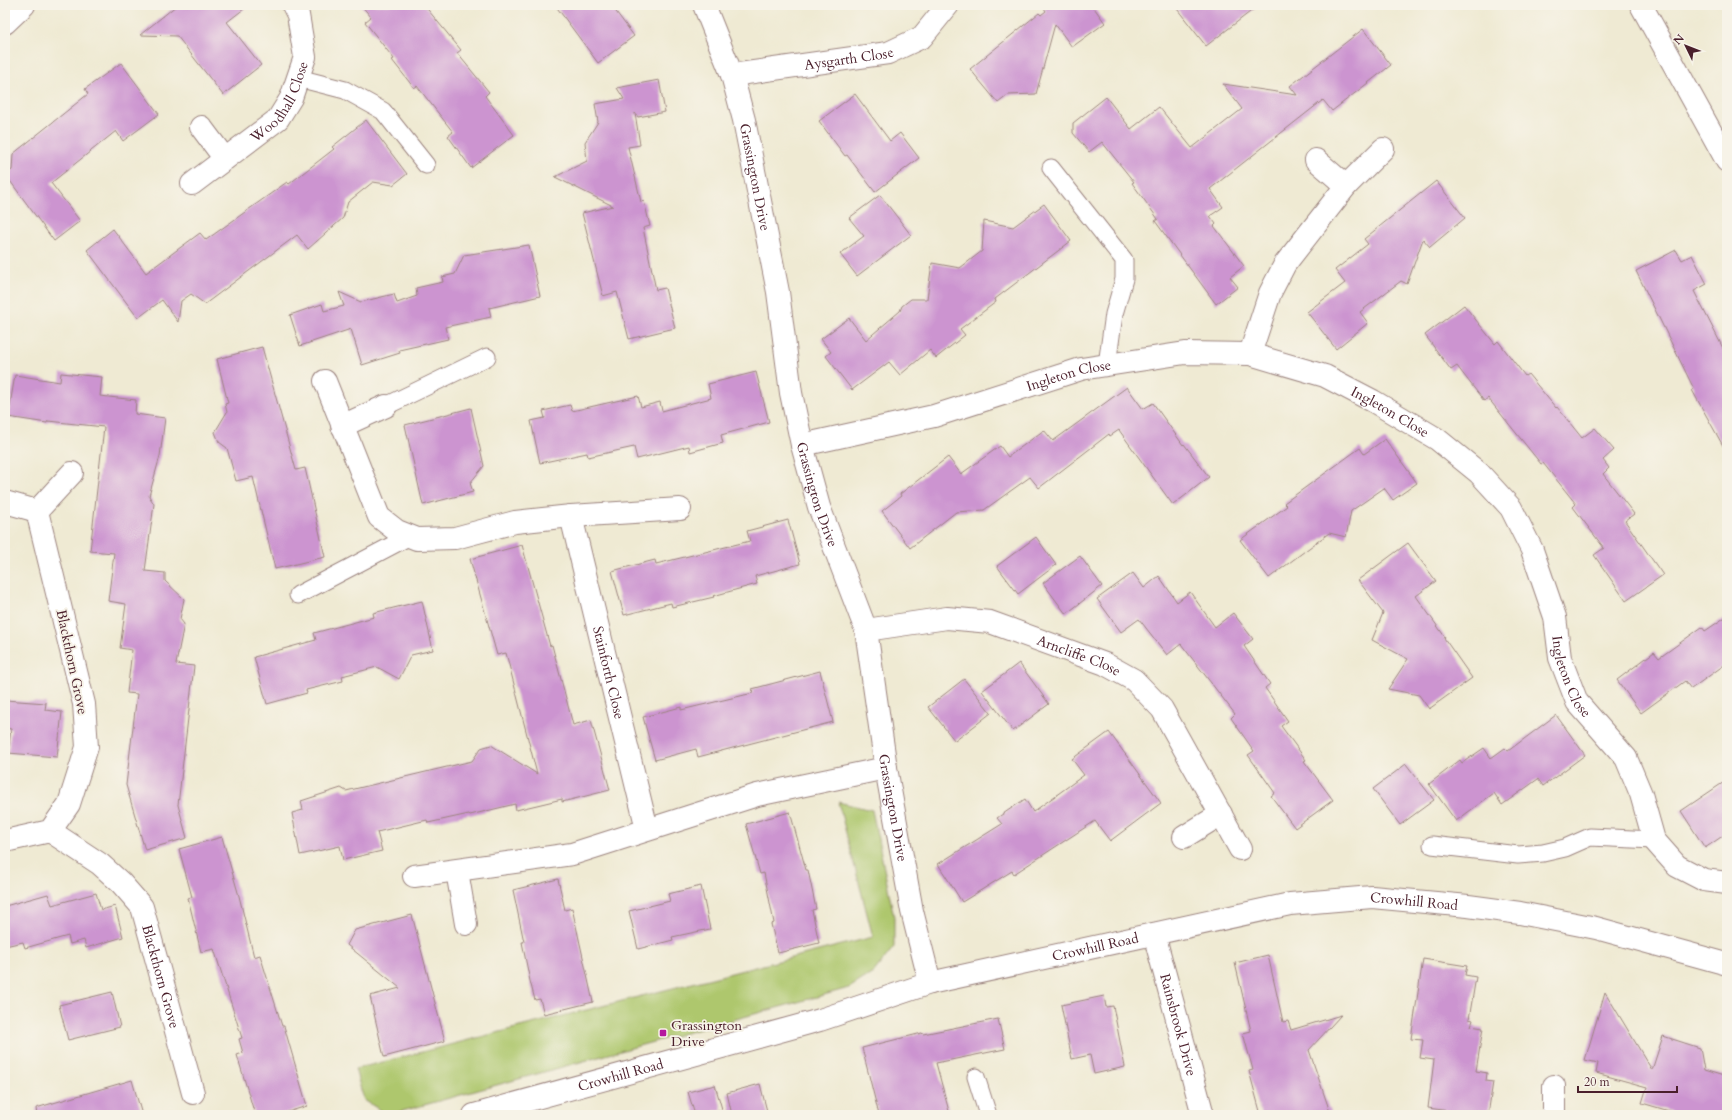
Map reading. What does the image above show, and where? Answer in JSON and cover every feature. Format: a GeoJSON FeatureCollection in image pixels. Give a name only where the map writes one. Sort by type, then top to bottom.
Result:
{"type":"FeatureCollection","features":[{"type":"Feature","properties":{"kind":"street"},"geometry":{"type":"LineString","coordinates":[[5,23],[24,5]]}},
{"type":"Feature","properties":{"kind":"street","name":"Woodhall Close"},"geometry":{"type":"LineString","coordinates":[[192,184],[278,118],[291,98],[305,57],[298,14],[293,5]]}},
{"type":"Feature","properties":{"kind":"street","name":"Grassington Drive"},"geometry":{"type":"LineString","coordinates":[[704,5],[732,75],[744,120],[778,292],[791,393],[802,445],[819,507],[866,630],[886,768],[912,911],[930,983]]}},
{"type":"Feature","properties":{"kind":"street","name":"Aysgarth Close"},"geometry":{"type":"LineString","coordinates":[[732,75],[888,53],[922,37],[948,5]]}},
{"type":"Feature","properties":{"kind":"street"},"geometry":{"type":"LineString","coordinates":[[1641,5],[1727,161]]}},
{"type":"Feature","properties":{"kind":"street"},"geometry":{"type":"LineString","coordinates":[[201,127],[225,159]]}},
{"type":"Feature","properties":{"kind":"street"},"geometry":{"type":"LineString","coordinates":[[1250,354],[1270,293],[1284,264],[1346,186],[1383,149]]}},
{"type":"Feature","properties":{"kind":"street"},"geometry":{"type":"LineString","coordinates":[[1316,160],[1346,186]]}},
{"type":"Feature","properties":{"kind":"street","name":"Ingleton Close"},"geometry":{"type":"LineString","coordinates":[[802,445],[934,416],[1081,369],[1185,353],[1250,354],[1325,376],[1373,401],[1437,439],[1479,474],[1511,508],[1532,550],[1555,617],[1560,658],[1577,702],[1626,758],[1640,794],[1654,840],[1677,866],[1704,880],[1727,883]]}},
{"type":"Feature","properties":{"kind":"street"},"geometry":{"type":"LineString","coordinates":[[325,381],[379,517],[397,531],[408,537],[417,539],[455,538],[515,522],[571,516],[680,510]]}},
{"type":"Feature","properties":{"kind":"street"},"geometry":{"type":"LineString","coordinates":[[342,426],[386,406]]}},
{"type":"Feature","properties":{"kind":"street"},"geometry":{"type":"LineString","coordinates":[[5,502],[37,510],[72,473]]}},
{"type":"Feature","properties":{"kind":"street","name":"Blackthorn Grove"},"geometry":{"type":"LineString","coordinates":[[37,510],[84,704],[87,747],[69,804],[50,831],[100,864],[121,882],[142,907],[193,1093]]}},
{"type":"Feature","properties":{"kind":"street","name":"Stainforth Close"},"geometry":{"type":"LineString","coordinates":[[571,516],[647,829]]}},
{"type":"Feature","properties":{"kind":"street","name":"Arncliffe Close"},"geometry":{"type":"LineString","coordinates":[[866,630],[947,618],[990,622],[1105,664],[1134,680],[1162,709],[1240,848]]}},
{"type":"Feature","properties":{"kind":"street"},"geometry":{"type":"LineString","coordinates":[[414,876],[572,854],[757,795],[886,768]]}},
{"type":"Feature","properties":{"kind":"street"},"geometry":{"type":"LineString","coordinates":[[1184,837],[1221,814]]}},
{"type":"Feature","properties":{"kind":"street"},"geometry":{"type":"LineString","coordinates":[[5,841],[50,831]]}},
{"type":"Feature","properties":{"kind":"street"},"geometry":{"type":"LineString","coordinates":[[457,871],[466,924]]}},
{"type":"Feature","properties":{"kind":"street","name":"Crowhill Road"},"geometry":{"type":"LineString","coordinates":[[474,1115],[820,1020],[930,983],[1290,904],[1372,897],[1468,906],[1520,913],[1596,928],[1727,964]]}},
{"type":"Feature","properties":{"kind":"street","name":"Rainsbrook Drive"},"geometry":{"type":"LineString","coordinates":[[1154,934],[1203,1115]]}},
{"type":"Feature","properties":{"kind":"street"},"geometry":{"type":"LineString","coordinates":[[1554,1086],[1554,1115]]}},
{"type":"Feature","properties":{"kind":"lane"},"geometry":{"type":"LineString","coordinates":[[298,78],[345,90],[383,111],[426,165]]}},
{"type":"Feature","properties":{"kind":"lane"},"geometry":{"type":"LineString","coordinates":[[1051,168],[1124,260],[1124,279],[1114,314],[1107,365]]}},
{"type":"Feature","properties":{"kind":"lane"},"geometry":{"type":"LineString","coordinates":[[386,406],[487,357]]}},
{"type":"Feature","properties":{"kind":"lane"},"geometry":{"type":"LineString","coordinates":[[298,596],[408,537]]}},
{"type":"Feature","properties":{"kind":"lane"},"geometry":{"type":"LineString","coordinates":[[1432,845],[1518,855],[1543,853],[1564,848],[1590,837],[1654,840]]}},
{"type":"Feature","properties":{"kind":"lane"},"geometry":{"type":"LineString","coordinates":[[976,1077],[988,1115]]}},
{"type":"Feature","properties":{"kind":"green space"},"geometry":{"type":"Polygon","coordinates":[[[838,802],[872,810],[894,917],[894,947],[873,973],[849,988],[388,1115],[364,1100],[355,1069],[873,937],[838,802]]]}},
{"type":"Feature","properties":{"kind":"building"},"geometry":{"type":"Polygon","coordinates":[[[177,5],[249,5],[227,22],[261,65],[223,95],[177,36],[140,35],[177,5]]]}},
{"type":"Feature","properties":{"kind":"building"},"geometry":{"type":"Polygon","coordinates":[[[361,5],[424,5],[461,50],[457,53],[489,92],[485,96],[514,135],[471,168],[448,136],[453,132],[417,86],[414,88],[392,60],[394,59],[365,22],[371,17],[361,5]]]}},
{"type":"Feature","properties":{"kind":"building"},"geometry":{"type":"Polygon","coordinates":[[[555,5],[611,5],[634,36],[598,63],[555,5]]]}},
{"type":"Feature","properties":{"kind":"building"},"geometry":{"type":"Polygon","coordinates":[[[1042,5],[1092,5],[1105,23],[1072,47],[1055,24],[1036,94],[1008,95],[998,103],[970,69],[1039,13],[1041,15],[1046,11],[1042,5]]]}},
{"type":"Feature","properties":{"kind":"building"},"geometry":{"type":"Polygon","coordinates":[[[1174,5],[1259,5],[1206,46],[1174,5]]]}},
{"type":"Feature","properties":{"kind":"building"},"geometry":{"type":"Polygon","coordinates":[[[1363,29],[1391,65],[1332,111],[1323,100],[1210,189],[1223,207],[1210,216],[1216,224],[1214,226],[1244,266],[1230,277],[1238,287],[1216,304],[1155,221],[1158,219],[1132,183],[1134,182],[1102,142],[1089,152],[1073,133],[1073,123],[1106,97],[1131,129],[1159,107],[1192,148],[1242,109],[1223,84],[1297,95],[1290,86],[1363,29]]]}},
{"type":"Feature","properties":{"kind":"building"},"geometry":{"type":"Polygon","coordinates":[[[121,63],[159,114],[123,141],[116,131],[51,183],[80,221],[54,241],[5,174],[12,170],[13,154],[88,94],[85,89],[121,63]]]}},
{"type":"Feature","properties":{"kind":"building"},"geometry":{"type":"Polygon","coordinates":[[[659,80],[665,112],[638,117],[635,113],[640,145],[628,147],[641,202],[644,201],[650,226],[643,228],[656,290],[665,288],[675,328],[629,339],[617,292],[603,296],[582,213],[613,206],[555,177],[587,161],[585,142],[598,122],[595,104],[624,99],[617,88],[659,80]]]}},
{"type":"Feature","properties":{"kind":"building"},"geometry":{"type":"Polygon","coordinates":[[[855,94],[890,141],[900,133],[919,158],[875,192],[847,155],[845,156],[819,121],[855,94]]]}},
{"type":"Feature","properties":{"kind":"building"},"geometry":{"type":"Polygon","coordinates":[[[366,120],[407,174],[393,185],[373,182],[348,202],[343,218],[308,249],[297,235],[205,304],[191,294],[181,301],[178,322],[162,300],[138,318],[87,250],[113,229],[146,273],[200,233],[206,240],[287,182],[289,184],[334,149],[332,147],[366,120]]]}},
{"type":"Feature","properties":{"kind":"building"},"geometry":{"type":"Polygon","coordinates":[[[1436,181],[1465,218],[1430,247],[1423,239],[1407,284],[1401,281],[1360,312],[1368,323],[1336,349],[1307,312],[1345,283],[1335,270],[1368,244],[1364,239],[1436,181]]]}},
{"type":"Feature","properties":{"kind":"building"},"geometry":{"type":"Polygon","coordinates":[[[880,195],[911,235],[857,276],[840,254],[864,236],[849,218],[880,195]]]}},
{"type":"Feature","properties":{"kind":"building"},"geometry":{"type":"Polygon","coordinates":[[[1044,204],[1071,241],[995,299],[996,302],[960,329],[965,335],[936,358],[930,350],[900,375],[889,362],[852,390],[826,356],[831,352],[821,339],[849,318],[866,340],[900,311],[902,306],[911,299],[927,299],[932,263],[960,268],[982,251],[984,221],[1013,227],[1044,204]]]}},
{"type":"Feature","properties":{"kind":"building"},"geometry":{"type":"Polygon","coordinates":[[[529,245],[540,296],[489,308],[491,317],[445,327],[448,339],[399,350],[400,353],[362,365],[351,329],[300,346],[290,315],[322,304],[324,311],[344,306],[339,292],[361,302],[394,294],[397,303],[417,296],[416,288],[443,282],[442,277],[455,274],[464,255],[529,245]]]}},
{"type":"Feature","properties":{"kind":"building"},"geometry":{"type":"Polygon","coordinates":[[[1676,250],[1682,260],[1692,255],[1707,284],[1694,291],[1727,356],[1727,453],[1692,390],[1694,389],[1636,271],[1676,250]]]}},
{"type":"Feature","properties":{"kind":"building"},"geometry":{"type":"Polygon","coordinates":[[[1464,305],[1495,344],[1498,341],[1525,376],[1528,374],[1582,438],[1595,428],[1614,450],[1603,460],[1609,468],[1603,474],[1634,514],[1625,521],[1663,575],[1626,601],[1594,555],[1604,548],[1573,507],[1576,504],[1543,463],[1541,464],[1488,398],[1484,401],[1457,366],[1451,370],[1425,335],[1464,305]]]}},
{"type":"Feature","properties":{"kind":"building"},"geometry":{"type":"Polygon","coordinates":[[[262,347],[296,470],[305,468],[325,557],[275,569],[253,477],[236,481],[227,448],[219,442],[215,432],[227,412],[225,404],[228,403],[217,359],[262,347]]]}},
{"type":"Feature","properties":{"kind":"building"},"geometry":{"type":"Polygon","coordinates":[[[756,372],[769,422],[721,435],[723,443],[690,452],[689,446],[637,459],[634,447],[588,457],[587,453],[540,463],[531,421],[545,418],[543,411],[570,405],[572,411],[638,396],[641,407],[660,402],[662,411],[711,398],[708,384],[756,372]]]}},
{"type":"Feature","properties":{"kind":"building"},"geometry":{"type":"Polygon","coordinates":[[[61,373],[102,377],[100,396],[136,400],[135,414],[165,418],[160,456],[149,496],[154,504],[145,571],[165,573],[165,581],[184,599],[180,619],[184,624],[176,664],[194,666],[178,805],[187,838],[145,850],[126,785],[137,694],[127,693],[132,650],[120,648],[126,604],[108,601],[114,553],[90,551],[104,427],[48,421],[47,423],[8,417],[15,375],[60,382],[61,373]]]}},
{"type":"Feature","properties":{"kind":"building"},"geometry":{"type":"Polygon","coordinates":[[[1127,387],[1143,409],[1153,403],[1183,445],[1184,444],[1209,477],[1173,505],[1119,430],[1110,436],[1109,434],[1039,488],[1030,477],[984,510],[956,512],[910,548],[882,511],[901,496],[900,494],[948,457],[961,474],[1000,446],[1008,457],[1044,430],[1053,441],[1127,387]]]}},
{"type":"Feature","properties":{"kind":"building"},"geometry":{"type":"Polygon","coordinates":[[[471,408],[484,466],[470,483],[473,492],[423,505],[405,425],[471,408]]]}},
{"type":"Feature","properties":{"kind":"building"},"geometry":{"type":"Polygon","coordinates":[[[1385,439],[1417,483],[1393,500],[1384,488],[1351,511],[1346,537],[1329,533],[1269,578],[1240,540],[1287,506],[1284,503],[1360,448],[1364,454],[1385,439]]]}},
{"type":"Feature","properties":{"kind":"building"},"geometry":{"type":"Polygon","coordinates":[[[788,520],[800,564],[755,576],[757,584],[713,596],[714,597],[672,607],[671,603],[624,615],[612,571],[655,560],[656,564],[750,541],[747,531],[788,520]]]}},
{"type":"Feature","properties":{"kind":"building"},"geometry":{"type":"Polygon","coordinates":[[[1036,537],[1056,565],[1018,594],[997,566],[1036,537]]]}},
{"type":"Feature","properties":{"kind":"building"},"geometry":{"type":"Polygon","coordinates":[[[1408,543],[1436,581],[1416,596],[1472,678],[1429,709],[1419,695],[1388,689],[1408,659],[1372,640],[1383,613],[1358,580],[1408,543]]]}},
{"type":"Feature","properties":{"kind":"building"},"geometry":{"type":"Polygon","coordinates":[[[522,545],[550,646],[552,645],[573,725],[591,720],[610,790],[562,802],[562,799],[516,810],[515,804],[470,815],[428,823],[427,820],[377,832],[382,851],[343,860],[340,846],[300,855],[292,813],[303,810],[301,801],[341,788],[346,791],[472,761],[481,748],[491,745],[537,774],[506,653],[497,655],[470,559],[522,545]]]}},
{"type":"Feature","properties":{"kind":"building"},"geometry":{"type":"Polygon","coordinates":[[[1080,556],[1102,586],[1066,614],[1043,583],[1080,556]]]}},
{"type":"Feature","properties":{"kind":"building"},"geometry":{"type":"Polygon","coordinates":[[[1133,573],[1144,588],[1159,576],[1177,602],[1190,592],[1215,627],[1233,613],[1253,639],[1244,646],[1270,684],[1265,688],[1288,721],[1281,726],[1306,760],[1304,761],[1333,800],[1295,828],[1271,796],[1275,793],[1248,755],[1254,751],[1231,718],[1235,714],[1181,644],[1167,655],[1139,619],[1121,632],[1097,599],[1133,573]]]}},
{"type":"Feature","properties":{"kind":"building"},"geometry":{"type":"Polygon","coordinates":[[[422,601],[433,650],[411,655],[399,679],[377,667],[342,676],[343,681],[306,690],[307,693],[267,704],[254,657],[316,640],[314,633],[374,617],[373,613],[422,601]]]}},
{"type":"Feature","properties":{"kind":"building"},"geometry":{"type":"Polygon","coordinates":[[[1727,616],[1727,663],[1691,689],[1685,681],[1641,713],[1617,680],[1654,652],[1659,658],[1702,627],[1705,631],[1727,616]]]}},
{"type":"Feature","properties":{"kind":"building"},"geometry":{"type":"Polygon","coordinates":[[[1019,663],[1049,704],[1013,731],[982,691],[1019,663]]]}},
{"type":"Feature","properties":{"kind":"building"},"geometry":{"type":"Polygon","coordinates":[[[820,671],[833,722],[698,757],[696,749],[655,760],[643,717],[681,707],[681,710],[753,693],[752,689],[820,671]]]}},
{"type":"Feature","properties":{"kind":"building"},"geometry":{"type":"Polygon","coordinates":[[[964,679],[991,713],[955,741],[928,707],[964,679]]]}},
{"type":"Feature","properties":{"kind":"building"},"geometry":{"type":"Polygon","coordinates":[[[5,700],[46,703],[45,710],[62,712],[57,757],[8,753],[11,729],[5,728],[5,700]]]}},
{"type":"Feature","properties":{"kind":"building"},"geometry":{"type":"Polygon","coordinates":[[[1556,715],[1585,755],[1543,786],[1538,779],[1502,805],[1494,793],[1456,821],[1429,784],[1460,760],[1462,763],[1484,748],[1491,758],[1505,748],[1508,751],[1556,715]]]}},
{"type":"Feature","properties":{"kind":"building"},"geometry":{"type":"Polygon","coordinates":[[[1109,732],[1161,803],[1110,841],[1095,821],[1014,874],[1012,871],[962,902],[938,864],[1002,824],[997,818],[1025,799],[1033,812],[1084,775],[1072,759],[1109,732]]]}},
{"type":"Feature","properties":{"kind":"building"},"geometry":{"type":"Polygon","coordinates":[[[1406,764],[1434,800],[1400,825],[1373,789],[1406,764]]]}},
{"type":"Feature","properties":{"kind":"building"},"geometry":{"type":"Polygon","coordinates":[[[1727,780],[1727,833],[1705,848],[1681,811],[1727,780]]]}},
{"type":"Feature","properties":{"kind":"building"},"geometry":{"type":"Polygon","coordinates":[[[790,812],[806,870],[808,870],[816,909],[812,910],[819,943],[778,953],[771,924],[774,923],[764,873],[760,874],[746,824],[790,812]]]}},
{"type":"Feature","properties":{"kind":"building"},"geometry":{"type":"Polygon","coordinates":[[[222,837],[239,896],[254,957],[260,955],[282,1026],[284,1026],[307,1106],[278,1115],[255,1115],[237,1055],[243,1053],[239,1039],[242,1038],[214,949],[201,952],[188,898],[192,897],[179,849],[222,837]]]}},
{"type":"Feature","properties":{"kind":"building"},"geometry":{"type":"Polygon","coordinates":[[[558,879],[565,910],[572,908],[593,1002],[544,1014],[540,999],[535,1000],[530,981],[522,942],[524,942],[513,890],[558,879]]]}},
{"type":"Feature","properties":{"kind":"building"},"geometry":{"type":"Polygon","coordinates":[[[701,886],[710,929],[672,937],[673,940],[638,949],[629,911],[670,901],[668,894],[701,886]]]}},
{"type":"Feature","properties":{"kind":"building"},"geometry":{"type":"Polygon","coordinates":[[[96,893],[101,910],[115,906],[123,937],[86,948],[84,940],[70,944],[68,936],[25,948],[23,942],[5,946],[5,906],[48,894],[52,905],[96,893]]]}},
{"type":"Feature","properties":{"kind":"building"},"geometry":{"type":"Polygon","coordinates":[[[412,915],[445,1041],[384,1057],[370,996],[400,988],[347,945],[355,930],[412,915]]]}},
{"type":"Feature","properties":{"kind":"building"},"geometry":{"type":"Polygon","coordinates":[[[1268,955],[1283,1022],[1288,1021],[1291,1030],[1341,1015],[1309,1050],[1331,1115],[1261,1115],[1249,1071],[1253,1070],[1243,1033],[1251,1031],[1235,963],[1268,955]]]}},
{"type":"Feature","properties":{"kind":"building"},"geometry":{"type":"Polygon","coordinates":[[[1423,959],[1467,966],[1465,975],[1476,977],[1469,1019],[1473,1020],[1471,1026],[1483,1028],[1476,1071],[1487,1073],[1486,1081],[1493,1082],[1488,1115],[1477,1115],[1428,1108],[1434,1060],[1420,1058],[1423,1040],[1411,1039],[1423,959]]]}},
{"type":"Feature","properties":{"kind":"building"},"geometry":{"type":"Polygon","coordinates":[[[112,992],[120,1027],[68,1040],[59,1005],[112,992]]]}},
{"type":"Feature","properties":{"kind":"building"},"geometry":{"type":"Polygon","coordinates":[[[1605,992],[1652,1070],[1663,1036],[1700,1048],[1704,1070],[1727,1077],[1727,1115],[1683,1115],[1642,1103],[1647,1087],[1596,1073],[1598,1063],[1585,1060],[1605,992]]]}},
{"type":"Feature","properties":{"kind":"building"},"geometry":{"type":"Polygon","coordinates":[[[1104,996],[1106,1007],[1113,1006],[1125,1067],[1094,1074],[1090,1055],[1072,1059],[1061,1005],[1104,996]]]}},
{"type":"Feature","properties":{"kind":"building"},"geometry":{"type":"Polygon","coordinates":[[[998,1019],[1005,1049],[936,1063],[950,1115],[879,1115],[862,1048],[922,1033],[998,1019]]]}},
{"type":"Feature","properties":{"kind":"building"},"geometry":{"type":"Polygon","coordinates":[[[132,1080],[142,1115],[37,1115],[36,1108],[132,1080]]]}},
{"type":"Feature","properties":{"kind":"building"},"geometry":{"type":"Polygon","coordinates":[[[760,1084],[768,1115],[732,1115],[727,1093],[760,1084]]]}},
{"type":"Feature","properties":{"kind":"building"},"geometry":{"type":"Polygon","coordinates":[[[715,1085],[722,1109],[702,1115],[695,1115],[688,1092],[715,1085]]]}},
{"type":"Feature","properties":{"kind":"place","name":"Grassington Drive"},"geometry":{"type":"Point","coordinates":[663,1033]}}]}
